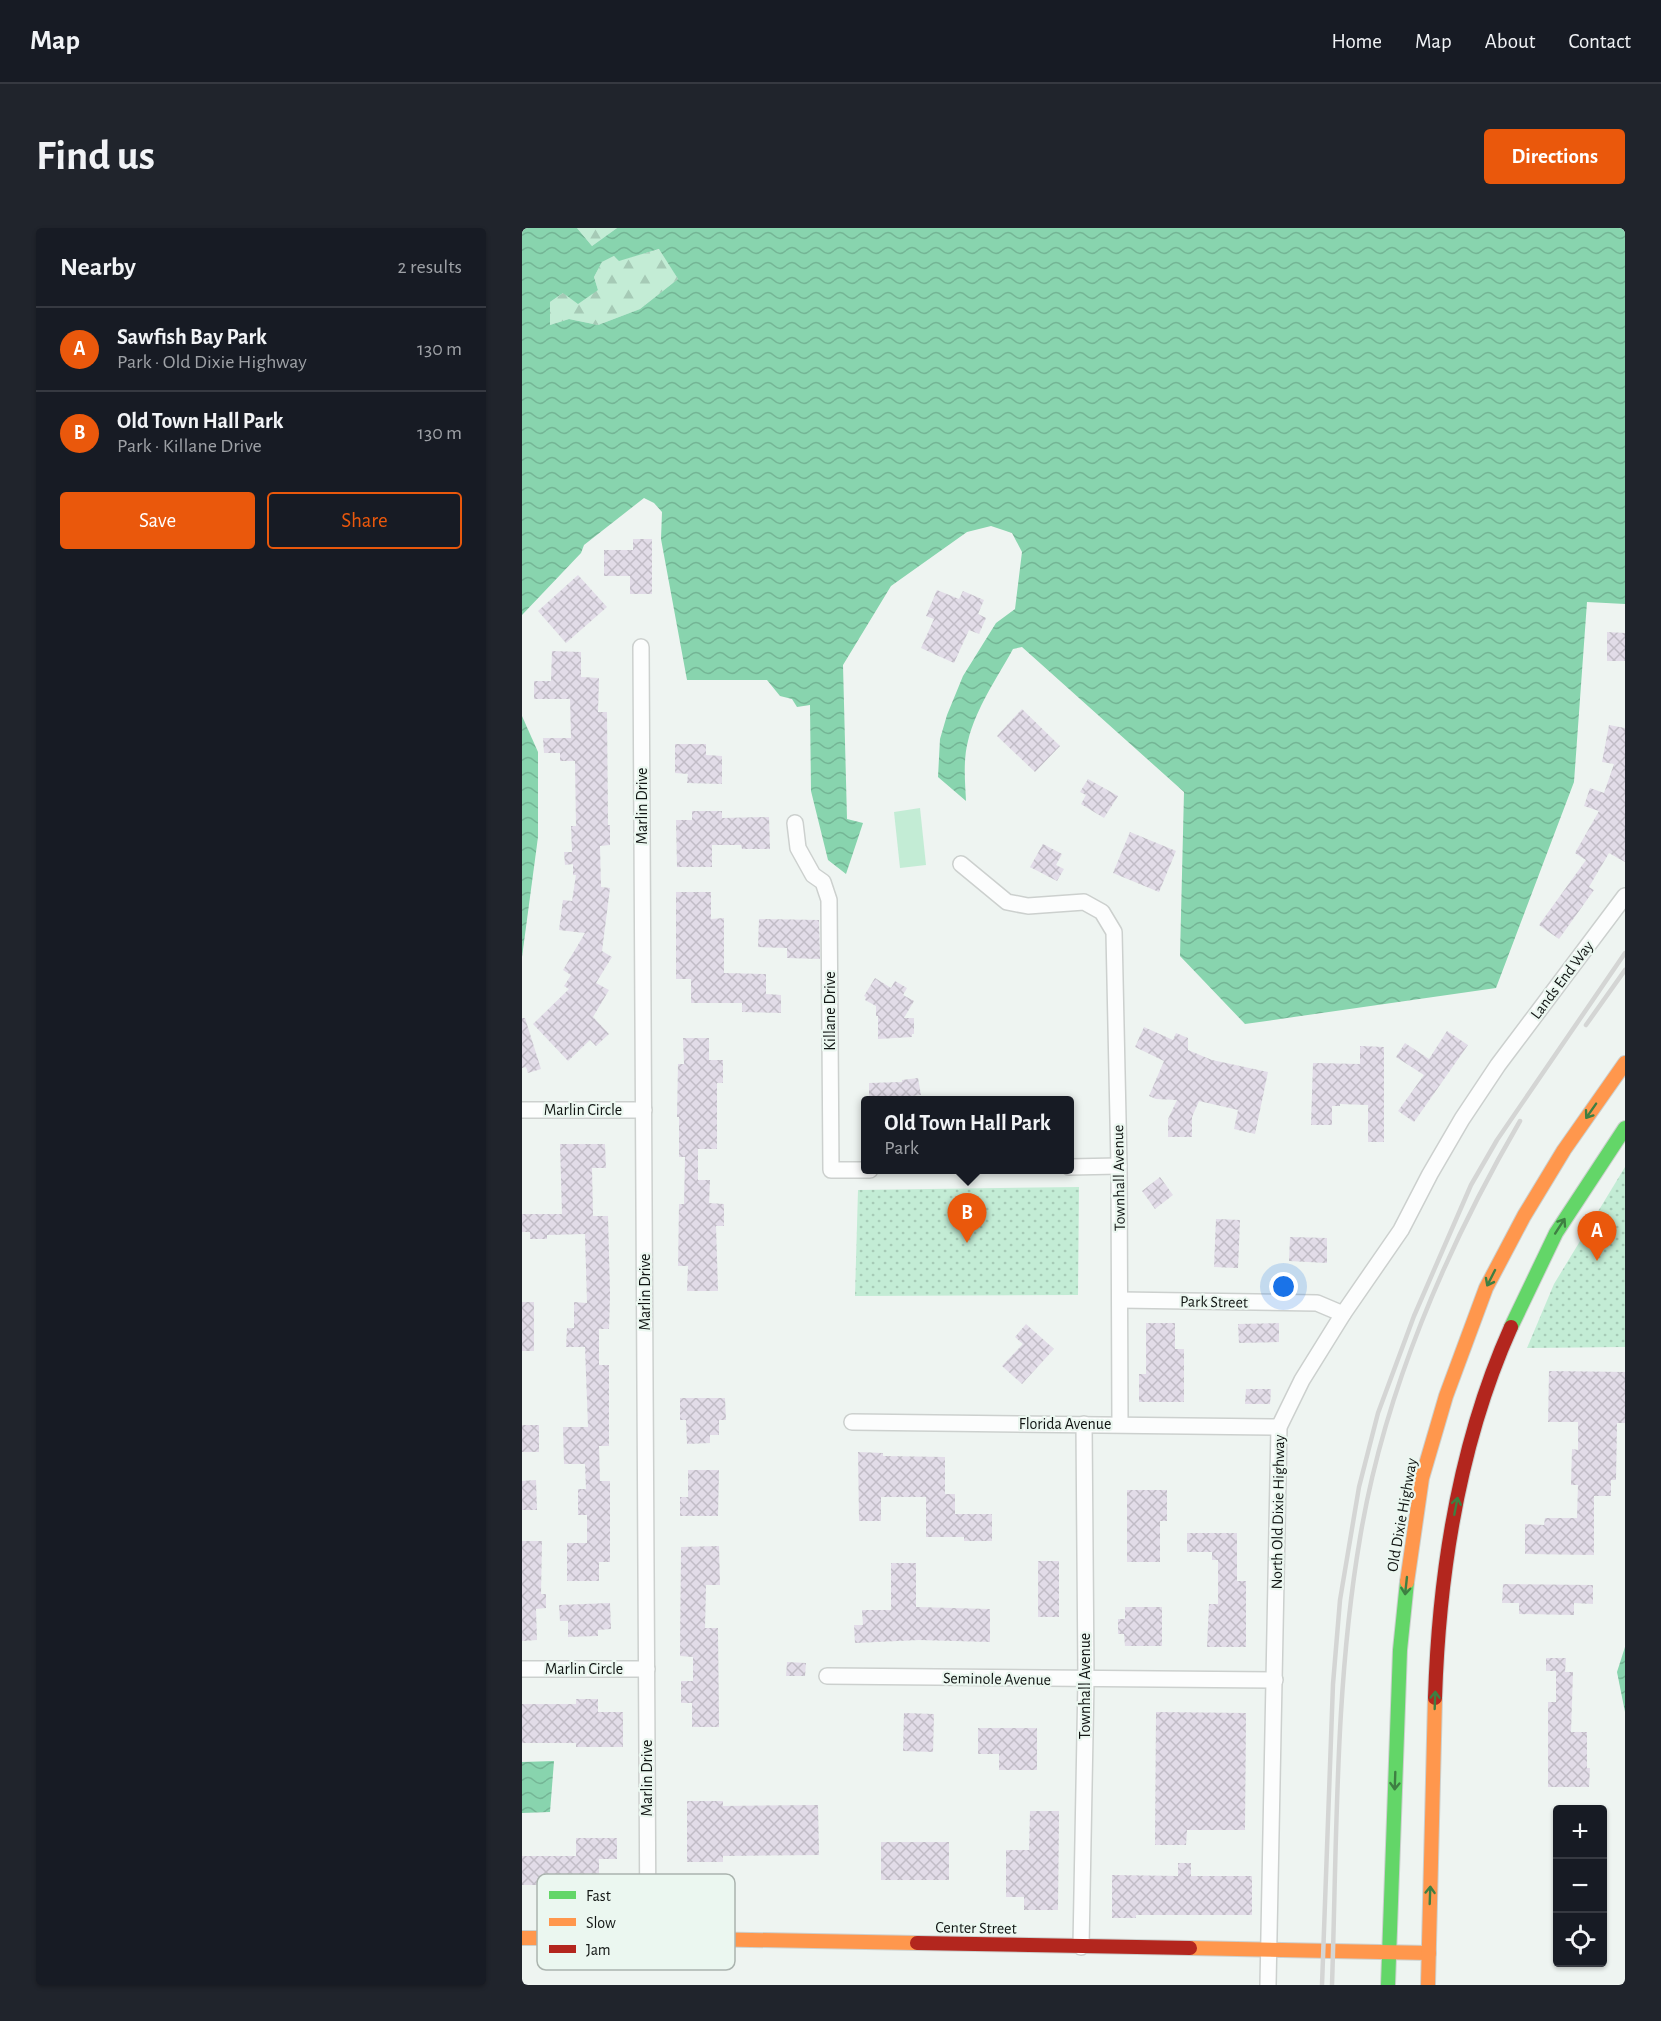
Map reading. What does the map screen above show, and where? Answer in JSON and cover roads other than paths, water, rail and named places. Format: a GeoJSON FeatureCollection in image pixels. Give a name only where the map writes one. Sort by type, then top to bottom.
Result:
{"type":"FeatureCollection","features":[{"type":"Feature","properties":{"kind":"main road","name":"Old Dixie Highway"},"geometry":{"type":"LineString","coordinates":[[1388,1985],[1400,1650],[1409,1558],[1422,1478],[1446,1396],[1486,1288],[1524,1216],[1564,1150],[1625,1064]]}},
{"type":"Feature","properties":{"kind":"main road"},"geometry":{"type":"LineString","coordinates":[[1428,1985],[1437,1635],[1443,1567],[1463,1472],[1482,1404],[1500,1352],[1525,1296],[1556,1233],[1625,1128]]}},
{"type":"Feature","properties":{"kind":"main road","name":"Center Street"},"geometry":{"type":"LineString","coordinates":[[735,1940],[1429,1953]]}},
{"type":"Feature","properties":{"kind":"street","name":"Marlin Drive"},"geometry":{"type":"LineString","coordinates":[[641,647],[648,1874]]}},
{"type":"Feature","properties":{"kind":"street","name":"Killane Drive"},"geometry":{"type":"LineString","coordinates":[[795,824],[798,848],[813,875],[823,882],[829,900],[831,1170],[861,1170]]}},
{"type":"Feature","properties":{"kind":"street","name":"Townhall Avenue"},"geometry":{"type":"LineString","coordinates":[[961,864],[1007,902],[1028,906],[1084,902],[1102,912],[1114,932],[1119,1166],[1120,1424]]}},
{"type":"Feature","properties":{"kind":"street","name":"Lands End Way"},"geometry":{"type":"LineString","coordinates":[[1498,1065],[1625,896]]}},
{"type":"Feature","properties":{"kind":"street","name":"North Old Dixie Highway"},"geometry":{"type":"LineString","coordinates":[[1268,1985],[1279,1427],[1302,1380],[1343,1314],[1401,1230],[1430,1173],[1498,1065]]}},
{"type":"Feature","properties":{"kind":"street","name":"Marlin Circle"},"geometry":{"type":"LineString","coordinates":[[522,1110],[644,1110]]}},
{"type":"Feature","properties":{"kind":"street"},"geometry":{"type":"LineString","coordinates":[[1074,1167],[1119,1166]]}},
{"type":"Feature","properties":{"kind":"street","name":"Park Street"},"geometry":{"type":"LineString","coordinates":[[1120,1300],[1317,1303],[1343,1314]]}},
{"type":"Feature","properties":{"kind":"street","name":"Florida Avenue"},"geometry":{"type":"LineString","coordinates":[[852,1422],[1279,1427]]}},
{"type":"Feature","properties":{"kind":"street","name":"Townhall Avenue"},"geometry":{"type":"LineString","coordinates":[[1081,1947],[1086,1680],[1084,1425]]}},
{"type":"Feature","properties":{"kind":"street","name":"Marlin Circle"},"geometry":{"type":"LineString","coordinates":[[522,1669],[647,1669]]}},
{"type":"Feature","properties":{"kind":"street","name":"Seminole Avenue"},"geometry":{"type":"LineString","coordinates":[[827,1677],[1275,1680]]}},
{"type":"Feature","properties":{"kind":"water"},"geometry":{"type":"Polygon","coordinates":[[[522,228],[577,228],[592,246],[617,228],[1625,228],[1625,604],[1587,602],[1574,782],[1496,988],[1245,1024],[1180,956],[1184,792],[1022,647],[1013,649],[976,717],[965,756],[966,801],[938,777],[940,739],[963,676],[996,623],[1015,609],[1022,552],[1012,533],[991,526],[967,532],[891,586],[843,665],[847,819],[863,823],[846,874],[828,860],[811,791],[810,705],[797,707],[792,699],[780,696],[767,680],[687,680],[661,539],[662,512],[654,503],[644,498],[584,545],[581,553],[522,615],[522,228]],[[659,249],[619,261],[614,256],[602,262],[594,277],[598,290],[578,304],[563,293],[550,302],[550,325],[569,319],[598,325],[640,309],[678,279],[659,249]]]}},
{"type":"Feature","properties":{"kind":"water"},"geometry":{"type":"Polygon","coordinates":[[[522,716],[538,752],[538,837],[522,957],[522,716]]]}},
{"type":"Feature","properties":{"kind":"water"},"geometry":{"type":"Polygon","coordinates":[[[1625,1647],[1625,1712],[1617,1672],[1625,1647]]]}},
{"type":"Feature","properties":{"kind":"water"},"geometry":{"type":"Polygon","coordinates":[[[554,1761],[550,1812],[522,1813],[522,1762],[554,1761]]]}},
{"type":"Feature","properties":{"kind":"railway"},"geometry":{"type":"LineString","coordinates":[[1322,1985],[1333,1684],[1340,1600],[1359,1487],[1378,1413],[1414,1316],[1471,1185],[1497,1140],[1625,953]]}},
{"type":"Feature","properties":{"kind":"railway"},"geometry":{"type":"LineString","coordinates":[[1586,1025],[1625,970]]}},
{"type":"Feature","properties":{"kind":"railway"},"geometry":{"type":"LineString","coordinates":[[1332,1985],[1341,1705],[1352,1593],[1371,1484],[1385,1430],[1421,1323],[1467,1219],[1520,1121]]}},
{"type":"Feature","properties":{"kind":"place","name":"Old Town Hall Park"},"geometry":{"type":"Point","coordinates":[967,1243]}},
{"type":"Feature","properties":{"kind":"place","name":"Sawfish Bay Park"},"geometry":{"type":"Point","coordinates":[1597,1261]}}]}
